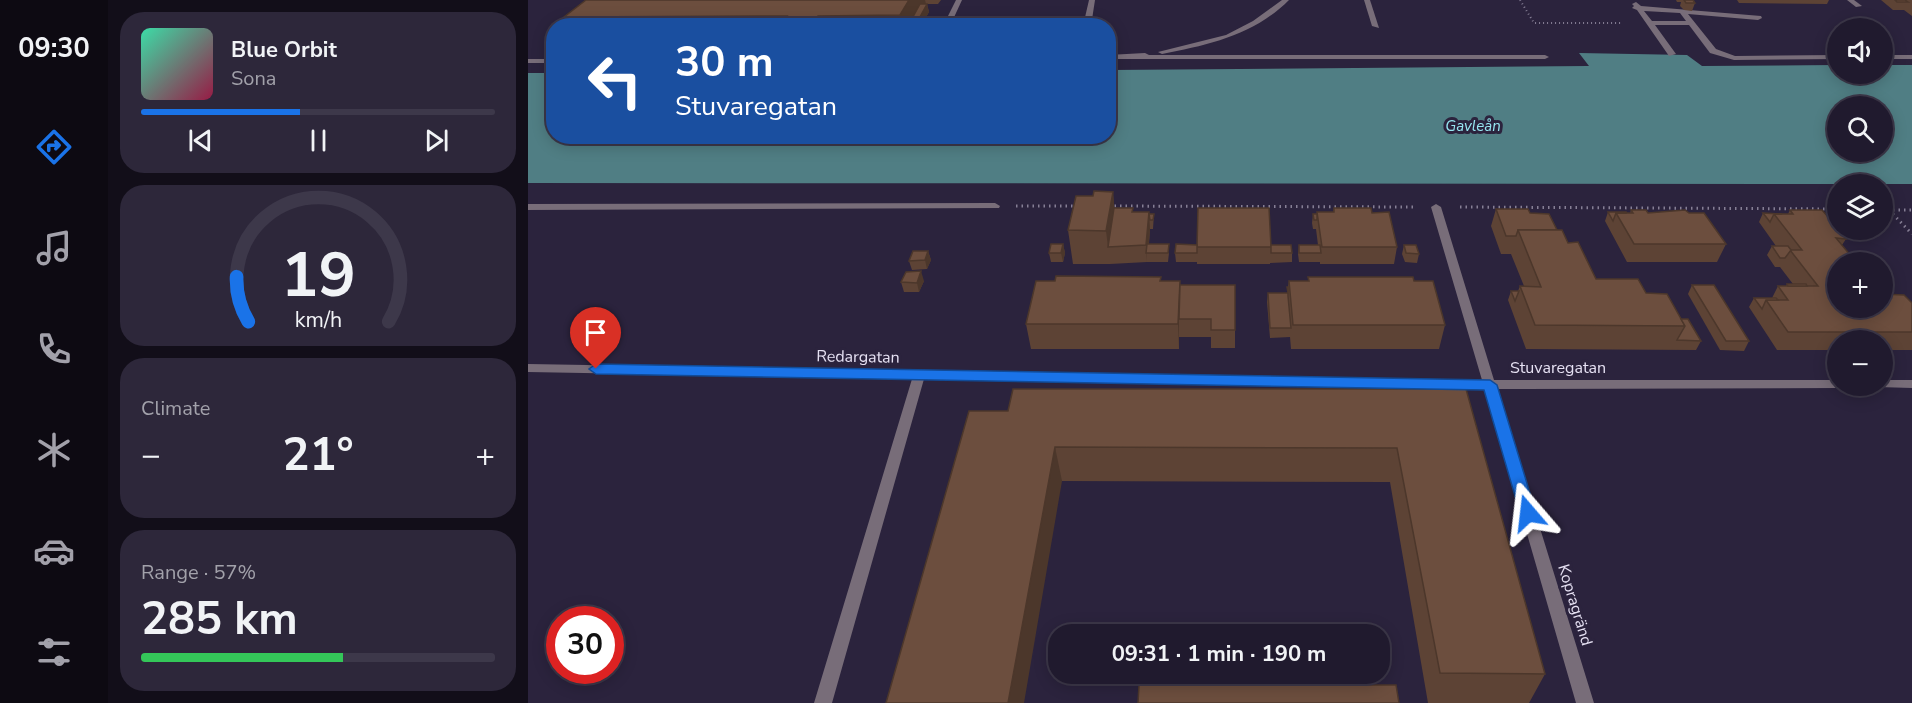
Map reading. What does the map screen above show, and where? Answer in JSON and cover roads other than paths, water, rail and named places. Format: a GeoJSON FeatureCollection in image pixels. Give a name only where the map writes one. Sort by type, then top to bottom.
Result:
{"type":"FeatureCollection","features":[{"type":"Feature","properties":{"kind":"street"},"geometry":{"type":"LineString","coordinates":[[950,18],[959,0]]}},
{"type":"Feature","properties":{"kind":"street"},"geometry":{"type":"LineString","coordinates":[[1089,18],[1092,0]]}},
{"type":"Feature","properties":{"kind":"street"},"geometry":{"type":"LineString","coordinates":[[1138,57],[1224,40],[1257,23],[1286,0]]}},
{"type":"Feature","properties":{"kind":"street"},"geometry":{"type":"LineString","coordinates":[[1367,0],[1376,26]]}},
{"type":"Feature","properties":{"kind":"street"},"geometry":{"type":"LineString","coordinates":[[1850,0],[1858,6]]}},
{"type":"Feature","properties":{"kind":"street"},"geometry":{"type":"LineString","coordinates":[[1636,4],[1758,18]]}},
{"type":"Feature","properties":{"kind":"street"},"geometry":{"type":"LineString","coordinates":[[1636,4],[1672,54]]}},
{"type":"Feature","properties":{"kind":"street"},"geometry":{"type":"LineString","coordinates":[[1682,11],[1713,51],[1734,58],[1827,57]]}},
{"type":"Feature","properties":{"kind":"street"},"geometry":{"type":"LineString","coordinates":[[1648,23],[1691,23]]}},
{"type":"Feature","properties":{"kind":"street"},"geometry":{"type":"LineString","coordinates":[[1116,57],[1545,57]]}},
{"type":"Feature","properties":{"kind":"street"},"geometry":{"type":"LineString","coordinates":[[1893,57],[1912,57]]}},
{"type":"Feature","properties":{"kind":"street"},"geometry":{"type":"LineString","coordinates":[[528,61],[546,61]]}},
{"type":"Feature","properties":{"kind":"street"},"geometry":{"type":"LineString","coordinates":[[528,207],[995,206]]}},
{"type":"Feature","properties":{"kind":"street","name":"Kopragränd"},"geometry":{"type":"LineString","coordinates":[[1436,207],[1585,703]]}},
{"type":"Feature","properties":{"kind":"street","name":"Redargatan"},"geometry":{"type":"LineString","coordinates":[[528,368],[919,376],[824,703]]}},
{"type":"Feature","properties":{"kind":"street","name":"Stuvaregatan"},"geometry":{"type":"LineString","coordinates":[[919,376],[1490,385],[1827,384]]}},
{"type":"Feature","properties":{"kind":"street"},"geometry":{"type":"LineString","coordinates":[[1893,384],[1912,384]]}},
{"type":"Feature","properties":{"kind":"water","name":"Gavleån"},"geometry":{"type":"Polygon","coordinates":[[[1579,53],[1687,55],[1702,66],[1827,65],[1827,84],[1893,84],[1893,65],[1912,65],[1912,184],[1893,184],[1893,174],[1827,174],[1827,184],[528,183],[528,73],[546,73],[546,144],[1116,144],[1116,70],[1589,66],[1579,53]]]}}]}
